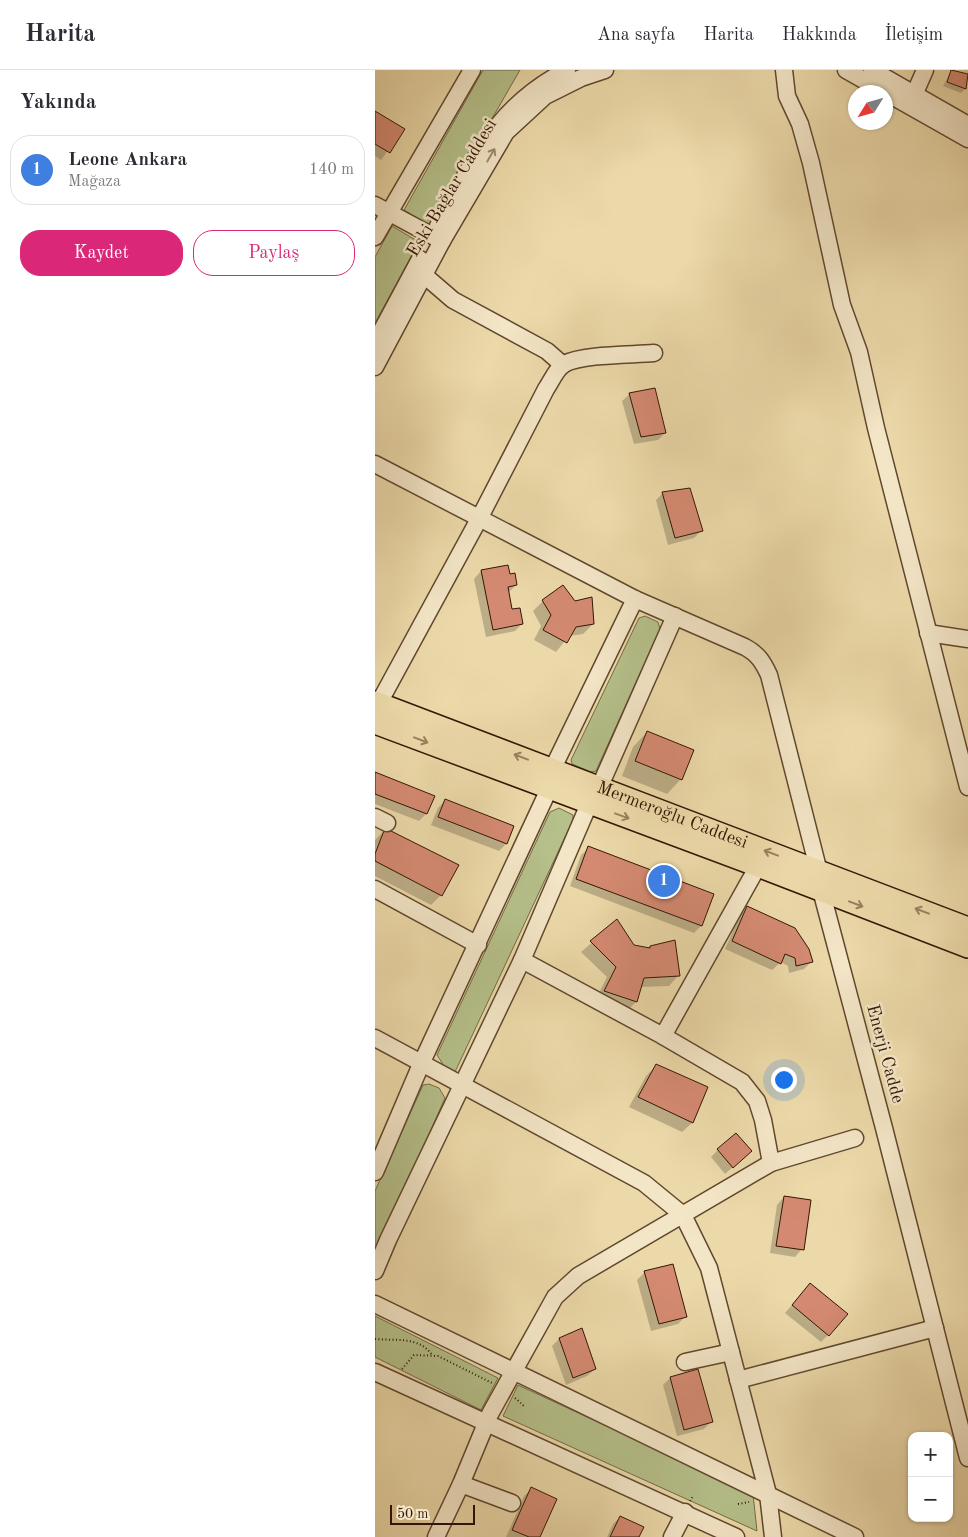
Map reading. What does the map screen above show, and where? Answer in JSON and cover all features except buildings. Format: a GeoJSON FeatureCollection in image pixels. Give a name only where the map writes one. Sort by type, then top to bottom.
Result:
{"type":"FeatureCollection","features":[{"type":"Feature","properties":{"kind":"main road","name":"Mermeroğlu Caddesi"},"geometry":{"type":"LineString","coordinates":[[376,709],[820,881],[968,947]]}},
{"type":"Feature","properties":{"kind":"main road","name":"Mermeroğlu Caddesi"},"geometry":{"type":"LineString","coordinates":[[595,795],[759,866],[820,881],[968,928]]}},
{"type":"Feature","properties":{"kind":"street"},"geometry":{"type":"LineString","coordinates":[[375,237],[382,209],[472,70]]}},
{"type":"Feature","properties":{"kind":"street","name":"Eski Bağlar Caddesi"},"geometry":{"type":"LineString","coordinates":[[375,367],[424,275],[438,238],[481,148],[505,114],[539,86],[567,70]]}},
{"type":"Feature","properties":{"kind":"street","name":"Eski Bağlar Caddesi"},"geometry":{"type":"LineString","coordinates":[[375,343],[438,238],[492,153],[514,123],[545,96],[581,78],[605,70]]}},
{"type":"Feature","properties":{"kind":"street"},"geometry":{"type":"LineString","coordinates":[[784,70],[787,96],[800,124],[811,163],[842,305],[859,352],[928,633],[963,747],[968,787]]}},
{"type":"Feature","properties":{"kind":"street"},"geometry":{"type":"LineString","coordinates":[[846,70],[968,138]]}},
{"type":"Feature","properties":{"kind":"street"},"geometry":{"type":"LineString","coordinates":[[872,70],[968,125]]}},
{"type":"Feature","properties":{"kind":"street"},"geometry":{"type":"LineString","coordinates":[[914,95],[925,70]]}},
{"type":"Feature","properties":{"kind":"street"},"geometry":{"type":"LineString","coordinates":[[382,209],[438,238]]}},
{"type":"Feature","properties":{"kind":"street"},"geometry":{"type":"LineString","coordinates":[[424,275],[469,310],[547,351],[563,365]]}},
{"type":"Feature","properties":{"kind":"street"},"geometry":{"type":"LineString","coordinates":[[376,709],[479,519],[546,389],[563,365],[586,359],[654,353]]}},
{"type":"Feature","properties":{"kind":"street"},"geometry":{"type":"LineString","coordinates":[[375,464],[635,599],[675,616],[522,960],[375,1272]]}},
{"type":"Feature","properties":{"kind":"street"},"geometry":{"type":"LineString","coordinates":[[375,1172],[422,1062],[478,945],[551,778],[635,599]]}},
{"type":"Feature","properties":{"kind":"street","name":"Enerji Cadde"},"geometry":{"type":"LineString","coordinates":[[675,616],[755,652],[762,660],[769,675],[968,1458]]}},
{"type":"Feature","properties":{"kind":"street"},"geometry":{"type":"LineString","coordinates":[[928,633],[968,640]]}},
{"type":"Feature","properties":{"kind":"street"},"geometry":{"type":"LineString","coordinates":[[663,1036],[759,866]]}},
{"type":"Feature","properties":{"kind":"street"},"geometry":{"type":"LineString","coordinates":[[375,888],[478,945]]}},
{"type":"Feature","properties":{"kind":"street"},"geometry":{"type":"LineString","coordinates":[[522,960],[724,1070],[749,1090],[757,1100],[763,1120],[771,1163]]}},
{"type":"Feature","properties":{"kind":"street"},"geometry":{"type":"LineString","coordinates":[[375,1038],[644,1183],[683,1215],[709,1268],[768,1494],[773,1537]]}},
{"type":"Feature","properties":{"kind":"street"},"geometry":{"type":"LineString","coordinates":[[436,1537],[461,1484],[486,1423],[513,1371],[555,1297],[570,1281],[771,1163],[855,1138]]}},
{"type":"Feature","properties":{"kind":"street"},"geometry":{"type":"LineString","coordinates":[[375,1304],[855,1537]]}},
{"type":"Feature","properties":{"kind":"street"},"geometry":{"type":"LineString","coordinates":[[738,1380],[935,1328]]}},
{"type":"Feature","properties":{"kind":"street"},"geometry":{"type":"LineString","coordinates":[[685,1362],[731,1352]]}},
{"type":"Feature","properties":{"kind":"street"},"geometry":{"type":"LineString","coordinates":[[375,1372],[685,1512],[736,1537]]}},
{"type":"Feature","properties":{"kind":"street"},"geometry":{"type":"LineString","coordinates":[[461,1484],[512,1503]]}},
{"type":"Feature","properties":{"kind":"street"},"geometry":{"type":"LineString","coordinates":[[672,1537],[685,1512]]}},
{"type":"Feature","properties":{"kind":"path"},"geometry":{"type":"LineString","coordinates":[[375,1339],[408,1340],[421,1345],[432,1355],[504,1389],[524,1406]]}},
{"type":"Feature","properties":{"kind":"path"},"geometry":{"type":"LineString","coordinates":[[394,1380],[415,1356],[432,1355]]}},
{"type":"Feature","properties":{"kind":"green space"},"geometry":{"type":"Polygon","coordinates":[[[483,70],[520,70],[430,226],[404,210],[483,70]]]}},
{"type":"Feature","properties":{"kind":"green space"},"geometry":{"type":"Polygon","coordinates":[[[392,226],[419,242],[375,323],[375,257],[392,226]]]}},
{"type":"Feature","properties":{"kind":"green space"},"geometry":{"type":"Polygon","coordinates":[[[645,616],[658,622],[660,629],[596,771],[591,772],[572,764],[571,760],[639,618],[645,616]]]}},
{"type":"Feature","properties":{"kind":"green space"},"geometry":{"type":"Polygon","coordinates":[[[559,808],[573,815],[573,820],[455,1072],[444,1066],[437,1055],[550,812],[559,808]]]}},
{"type":"Feature","properties":{"kind":"green space"},"geometry":{"type":"Polygon","coordinates":[[[429,1084],[439,1088],[445,1098],[375,1256],[375,1191],[423,1085],[429,1084]]]}},
{"type":"Feature","properties":{"kind":"green space"},"geometry":{"type":"Polygon","coordinates":[[[375,1316],[498,1378],[481,1410],[375,1357],[375,1316]]]}},
{"type":"Feature","properties":{"kind":"green space"},"geometry":{"type":"Polygon","coordinates":[[[518,1385],[753,1494],[757,1531],[503,1416],[518,1385]]]}},
{"type":"Feature","properties":{"kind":"place","name":"Leone Ankara"},"geometry":{"type":"Point","coordinates":[664,881]}}]}
